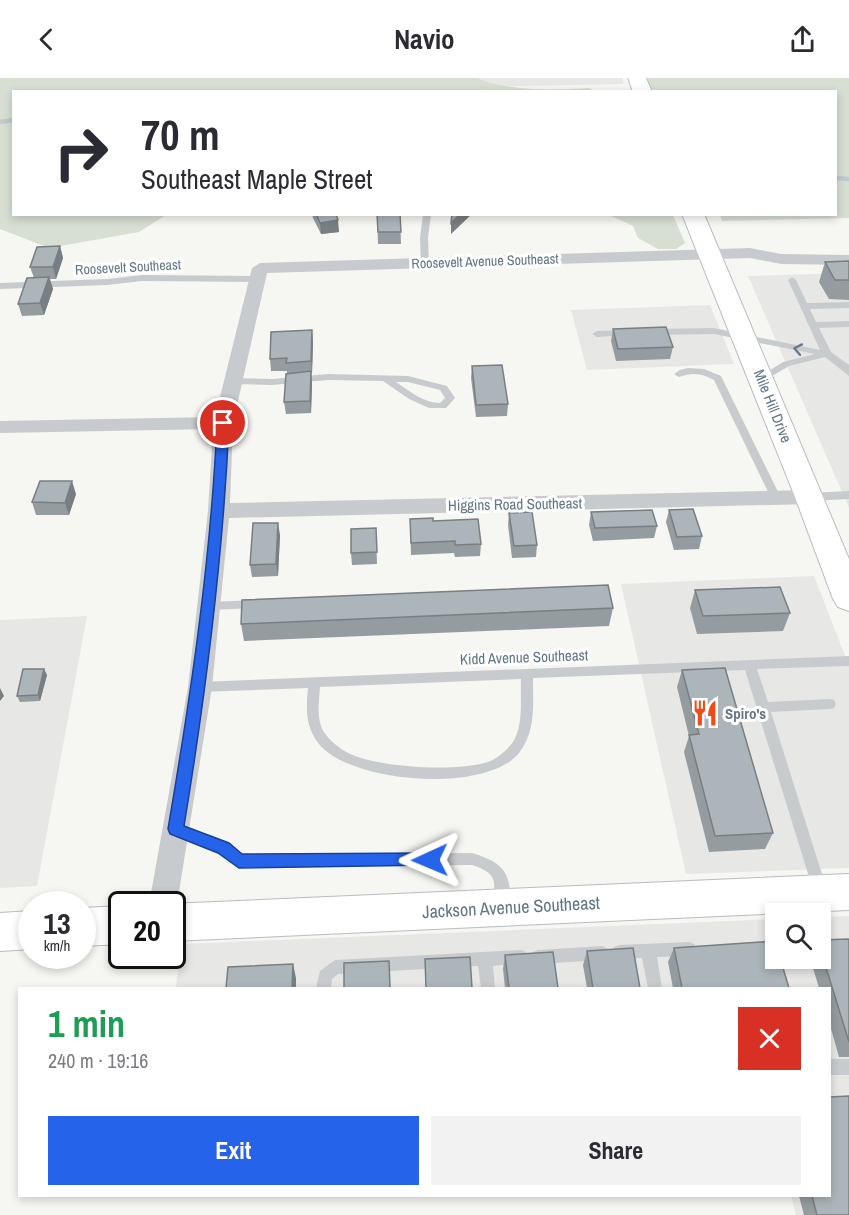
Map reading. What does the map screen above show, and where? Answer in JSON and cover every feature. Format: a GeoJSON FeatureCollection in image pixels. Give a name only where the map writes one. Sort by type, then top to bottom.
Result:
{"type":"FeatureCollection","features":[{"type":"Feature","properties":{"kind":"main road","name":"Mile Hill Drive"},"geometry":{"type":"LineString","coordinates":[[694,216],[810,497],[849,599]]}},
{"type":"Feature","properties":{"kind":"main road","name":"Jackson Avenue Southeast"},"geometry":{"type":"LineString","coordinates":[[186,921],[835,893]]}},
{"type":"Feature","properties":{"kind":"main road"},"geometry":{"type":"LineString","coordinates":[[0,932],[18,931]]}},
{"type":"Feature","properties":{"kind":"street","name":"Roosevelt Avenue Southeast"},"geometry":{"type":"LineString","coordinates":[[259,274],[425,263],[750,253],[780,260],[849,260]]}},
{"type":"Feature","properties":{"kind":"street"},"geometry":{"type":"LineString","coordinates":[[165,891],[200,687],[219,511],[223,423],[259,274]]}},
{"type":"Feature","properties":{"kind":"street"},"geometry":{"type":"LineString","coordinates":[[0,427],[223,423]]}},
{"type":"Feature","properties":{"kind":"street","name":"Higgins Road Southeast"},"geometry":{"type":"LineString","coordinates":[[219,511],[810,497]]}},
{"type":"Feature","properties":{"kind":"lane"},"geometry":{"type":"LineString","coordinates":[[425,263],[424,238],[427,216]]}},
{"type":"Feature","properties":{"kind":"lane","name":"Roosevelt Southeast"},"geometry":{"type":"LineString","coordinates":[[0,286],[259,274]]}},
{"type":"Feature","properties":{"kind":"lane"},"geometry":{"type":"LineString","coordinates":[[792,280],[827,354]]}},
{"type":"Feature","properties":{"kind":"lane"},"geometry":{"type":"LineString","coordinates":[[805,306],[849,305]]}},
{"type":"Feature","properties":{"kind":"lane"},"geometry":{"type":"LineString","coordinates":[[813,325],[849,324]]}},
{"type":"Feature","properties":{"kind":"lane"},"geometry":{"type":"LineString","coordinates":[[644,333],[714,331],[744,336],[796,350],[827,354],[846,367],[849,373]]}},
{"type":"Feature","properties":{"kind":"lane"},"geometry":{"type":"LineString","coordinates":[[597,334],[632,333]]}},
{"type":"Feature","properties":{"kind":"lane"},"geometry":{"type":"LineString","coordinates":[[762,379],[786,364],[827,354]]}},
{"type":"Feature","properties":{"kind":"lane"},"geometry":{"type":"LineString","coordinates":[[679,374],[691,370],[713,374],[718,378],[776,498]]}},
{"type":"Feature","properties":{"kind":"lane"},"geometry":{"type":"LineString","coordinates":[[233,381],[272,382],[328,377],[385,378],[408,379],[444,388],[450,398],[443,406],[432,406],[385,378]]}},
{"type":"Feature","properties":{"kind":"lane"},"geometry":{"type":"LineString","coordinates":[[810,497],[849,495]]}},
{"type":"Feature","properties":{"kind":"lane"},"geometry":{"type":"LineString","coordinates":[[209,606],[268,603]]}},
{"type":"Feature","properties":{"kind":"lane","name":"Kidd Avenue Southeast"},"geometry":{"type":"LineString","coordinates":[[200,687],[849,661]]}},
{"type":"Feature","properties":{"kind":"lane"},"geometry":{"type":"LineString","coordinates":[[750,665],[763,707],[835,893]]}},
{"type":"Feature","properties":{"kind":"lane"},"geometry":{"type":"LineString","coordinates":[[314,682],[313,711],[316,728],[328,745],[342,757],[360,764],[450,773],[489,766],[507,757],[518,745],[523,731],[527,674]]}},
{"type":"Feature","properties":{"kind":"lane"},"geometry":{"type":"LineString","coordinates":[[763,707],[830,704]]}},
{"type":"Feature","properties":{"kind":"lane"},"geometry":{"type":"LineString","coordinates":[[176,829],[224,848],[239,861],[472,859],[492,864],[502,876],[504,907]]}},
{"type":"Feature","properties":{"kind":"lane"},"geometry":{"type":"LineString","coordinates":[[324,987],[325,976],[335,967],[706,948]]}},
{"type":"Feature","properties":{"kind":"lane"},"geometry":{"type":"LineString","coordinates":[[648,951],[655,987]]}},
{"type":"Feature","properties":{"kind":"lane"},"geometry":{"type":"LineString","coordinates":[[485,959],[488,987]]}},
{"type":"Feature","properties":{"kind":"lane"},"geometry":{"type":"LineString","coordinates":[[831,1067],[849,1067]]}},
{"type":"Feature","properties":{"kind":"shaded area"},"geometry":{"type":"Polygon","coordinates":[[[0,78],[477,78],[518,88],[589,88],[593,90],[12,90],[12,216],[164,216],[139,232],[49,248],[0,229],[0,78]]]}},
{"type":"Feature","properties":{"kind":"shaded area"},"geometry":{"type":"Polygon","coordinates":[[[463,78],[622,78],[624,84],[465,87],[463,78]]]}},
{"type":"Feature","properties":{"kind":"shaded area"},"geometry":{"type":"Polygon","coordinates":[[[637,78],[849,78],[849,218],[722,221],[720,216],[837,216],[837,90],[643,90],[637,78]]]}},
{"type":"Feature","properties":{"kind":"shaded area"},"geometry":{"type":"Polygon","coordinates":[[[611,216],[673,216],[685,243],[676,249],[658,249],[638,238],[633,226],[611,216]]]}},
{"type":"Feature","properties":{"kind":"shaded area"},"geometry":{"type":"Polygon","coordinates":[[[849,273],[849,508],[748,276],[849,273]]]}},
{"type":"Feature","properties":{"kind":"shaded area"},"geometry":{"type":"Polygon","coordinates":[[[710,305],[734,364],[587,370],[571,310],[710,305]]]}},
{"type":"Feature","properties":{"kind":"shaded area"},"geometry":{"type":"Polygon","coordinates":[[[814,576],[849,666],[849,868],[686,874],[621,584],[814,576]]]}},
{"type":"Feature","properties":{"kind":"shaded area"},"geometry":{"type":"Polygon","coordinates":[[[87,616],[37,886],[0,888],[0,620],[87,616]]]}},
{"type":"Feature","properties":{"kind":"shaded area"},"geometry":{"type":"Polygon","coordinates":[[[849,916],[849,1215],[796,1215],[791,1197],[831,1197],[831,987],[176,987],[178,969],[186,969],[186,944],[765,919],[765,969],[831,969],[831,917],[849,916]]]}},
{"type":"Feature","properties":{"kind":"building"},"geometry":{"type":"Polygon","coordinates":[[[317,216],[337,216],[338,220],[320,223],[317,216]]]}},
{"type":"Feature","properties":{"kind":"building"},"geometry":{"type":"Polygon","coordinates":[[[377,216],[400,216],[401,232],[378,232],[377,216]]]}},
{"type":"Feature","properties":{"kind":"building"},"geometry":{"type":"Polygon","coordinates":[[[60,246],[53,267],[30,267],[37,247],[60,246]]]}},
{"type":"Feature","properties":{"kind":"building"},"geometry":{"type":"Polygon","coordinates":[[[849,261],[849,280],[835,280],[825,262],[849,261]]]}},
{"type":"Feature","properties":{"kind":"building"},"geometry":{"type":"Polygon","coordinates":[[[49,277],[40,303],[18,304],[27,278],[49,277]]]}},
{"type":"Feature","properties":{"kind":"building"},"geometry":{"type":"Polygon","coordinates":[[[666,327],[673,347],[618,349],[613,329],[666,327]]]}},
{"type":"Feature","properties":{"kind":"building"},"geometry":{"type":"Polygon","coordinates":[[[312,330],[311,361],[286,363],[287,358],[270,359],[271,332],[312,330]]]}},
{"type":"Feature","properties":{"kind":"building"},"geometry":{"type":"Polygon","coordinates":[[[502,365],[508,404],[476,405],[472,366],[502,365]]]}},
{"type":"Feature","properties":{"kind":"building"},"geometry":{"type":"Polygon","coordinates":[[[311,371],[310,401],[284,402],[286,374],[311,371]]]}},
{"type":"Feature","properties":{"kind":"building"},"geometry":{"type":"Polygon","coordinates":[[[40,481],[72,481],[65,503],[32,502],[40,481]]]}},
{"type":"Feature","properties":{"kind":"building"},"geometry":{"type":"Polygon","coordinates":[[[693,509],[702,536],[677,537],[669,510],[693,509]]]}},
{"type":"Feature","properties":{"kind":"building"},"geometry":{"type":"Polygon","coordinates":[[[652,510],[657,526],[595,528],[591,512],[652,510]]]}},
{"type":"Feature","properties":{"kind":"building"},"geometry":{"type":"Polygon","coordinates":[[[532,512],[537,545],[514,546],[509,513],[532,512]]]}},
{"type":"Feature","properties":{"kind":"building"},"geometry":{"type":"Polygon","coordinates":[[[433,518],[433,521],[478,519],[481,544],[455,545],[455,541],[411,543],[410,519],[433,518]]]}},
{"type":"Feature","properties":{"kind":"building"},"geometry":{"type":"Polygon","coordinates":[[[253,523],[278,523],[276,564],[250,565],[253,523]]]}},
{"type":"Feature","properties":{"kind":"building"},"geometry":{"type":"Polygon","coordinates":[[[376,528],[377,552],[351,553],[351,529],[376,528]]]}},
{"type":"Feature","properties":{"kind":"building"},"geometry":{"type":"Polygon","coordinates":[[[608,585],[613,608],[241,624],[242,600],[608,585]]]}},
{"type":"Feature","properties":{"kind":"building"},"geometry":{"type":"Polygon","coordinates":[[[780,587],[790,613],[703,616],[695,590],[780,587]]]}},
{"type":"Feature","properties":{"kind":"building"},"geometry":{"type":"Polygon","coordinates":[[[725,668],[773,833],[715,836],[689,735],[699,734],[682,670],[725,668]]]}},
{"type":"Feature","properties":{"kind":"building"},"geometry":{"type":"Polygon","coordinates":[[[23,669],[44,669],[38,695],[17,696],[23,669]]]}},
{"type":"Feature","properties":{"kind":"building"},"geometry":{"type":"Polygon","coordinates":[[[849,939],[849,1042],[826,969],[831,969],[831,940],[849,939]]]}},
{"type":"Feature","properties":{"kind":"building"},"geometry":{"type":"Polygon","coordinates":[[[765,942],[765,969],[783,969],[789,987],[682,987],[674,948],[765,942]]]}},
{"type":"Feature","properties":{"kind":"building"},"geometry":{"type":"Polygon","coordinates":[[[633,948],[640,987],[593,987],[587,951],[633,948]]]}},
{"type":"Feature","properties":{"kind":"building"},"geometry":{"type":"Polygon","coordinates":[[[553,952],[558,987],[509,987],[505,955],[553,952]]]}},
{"type":"Feature","properties":{"kind":"building"},"geometry":{"type":"Polygon","coordinates":[[[470,957],[472,987],[426,987],[425,959],[470,957]]]}},
{"type":"Feature","properties":{"kind":"building"},"geometry":{"type":"Polygon","coordinates":[[[389,961],[390,987],[344,987],[344,963],[389,961]]]}},
{"type":"Feature","properties":{"kind":"building"},"geometry":{"type":"Polygon","coordinates":[[[293,964],[292,987],[226,987],[228,967],[293,964]]]}},
{"type":"Feature","properties":{"kind":"building"},"geometry":{"type":"Polygon","coordinates":[[[849,1096],[849,1215],[817,1215],[812,1197],[831,1197],[831,1097],[849,1096]]]}},
{"type":"Feature","properties":{"kind":"waterway"},"geometry":{"type":"LineString","coordinates":[[0,122],[12,120]]}},
{"type":"Feature","properties":{"kind":"waterway"},"geometry":{"type":"LineString","coordinates":[[837,178],[849,179]]}},
{"type":"Feature","properties":{"kind":"place","name":"Spiro's"},"geometry":{"type":"Point","coordinates":[705,713]}},
{"type":"Feature","properties":{"kind":"route"},"geometry":{"type":"LineString","coordinates":[[223,423],[219,511],[200,687],[176,829],[224,848],[239,861],[430,860]]}}]}
